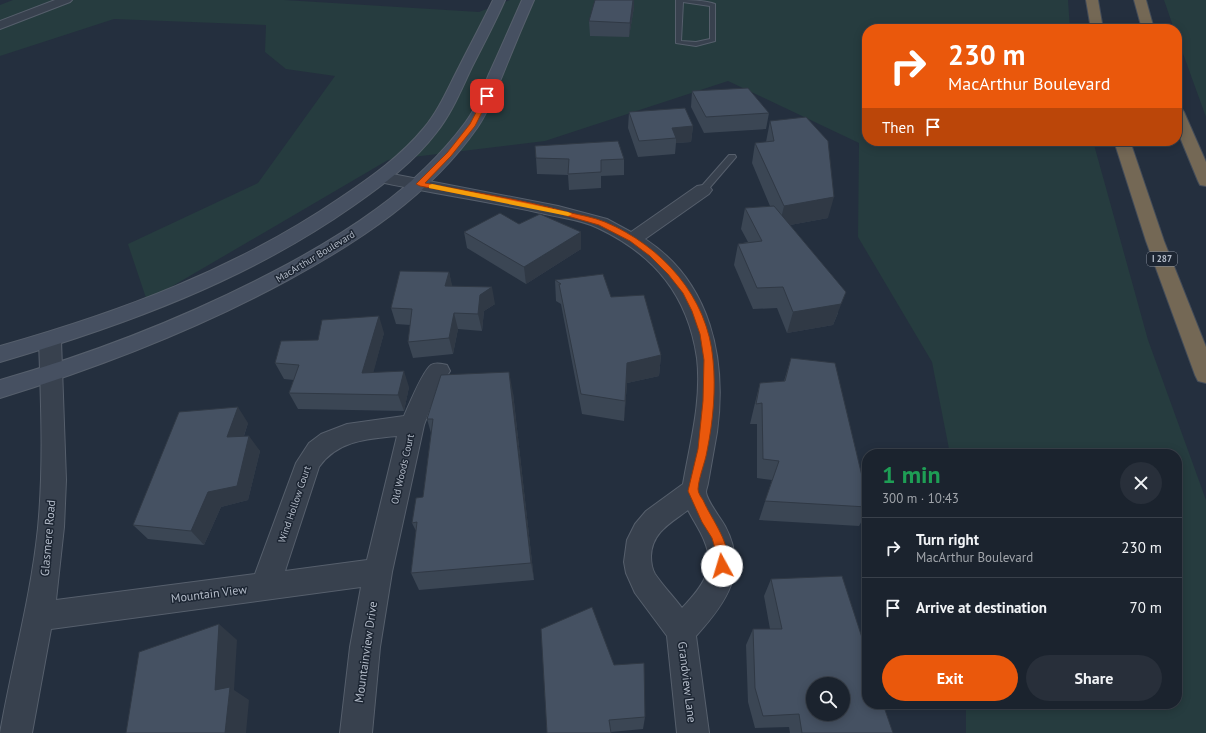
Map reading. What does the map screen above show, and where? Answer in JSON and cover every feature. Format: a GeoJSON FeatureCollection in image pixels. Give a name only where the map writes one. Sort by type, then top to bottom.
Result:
{"type":"FeatureCollection","features":[{"type":"Feature","properties":{"kind":"highway"},"geometry":{"type":"LineString","coordinates":[[1092,0],[1096,24]]}},
{"type":"Feature","properties":{"kind":"highway"},"geometry":{"type":"LineString","coordinates":[[1140,0],[1147,24]]}},
{"type":"Feature","properties":{"kind":"highway"},"geometry":{"type":"LineString","coordinates":[[1182,124],[1206,180]]}},
{"type":"Feature","properties":{"kind":"highway","name":"I 287"},"geometry":{"type":"LineString","coordinates":[[1124,146],[1155,241],[1206,375]]}},
{"type":"Feature","properties":{"kind":"main road"},"geometry":{"type":"LineString","coordinates":[[0,354],[50,340],[162,300],[240,264],[299,234],[343,205],[382,177],[413,149],[437,121],[452,94],[498,0]]}},
{"type":"Feature","properties":{"kind":"main road","name":"MacArthur Boulevard"},"geometry":{"type":"LineString","coordinates":[[0,390],[51,375],[128,347],[186,323],[263,286],[327,251],[378,216],[420,184],[449,154],[472,124],[487,96],[528,0]]}},
{"type":"Feature","properties":{"kind":"street"},"geometry":{"type":"LineString","coordinates":[[0,26],[66,0]]}},
{"type":"Feature","properties":{"kind":"street"},"geometry":{"type":"LineString","coordinates":[[382,177],[558,211],[602,223],[653,254],[671,272],[686,292],[696,311],[704,334],[709,360],[708,401],[703,449],[693,491]]}},
{"type":"Feature","properties":{"kind":"street"},"geometry":{"type":"LineString","coordinates":[[632,240],[703,190]]}},
{"type":"Feature","properties":{"kind":"street","name":"Glasmere Road"},"geometry":{"type":"LineString","coordinates":[[16,733],[40,616],[51,527],[54,401],[51,375],[50,340]]}},
{"type":"Feature","properties":{"kind":"street","name":"Old Woods Court"},"geometry":{"type":"LineString","coordinates":[[378,572],[412,425],[425,393],[438,371]]}},
{"type":"Feature","properties":{"kind":"street","name":"Wind Hollow Court"},"geometry":{"type":"LineString","coordinates":[[265,587],[308,463],[317,450],[330,441],[346,434],[412,425]]}},
{"type":"Feature","properties":{"kind":"street","name":"Grandview Lane"},"geometry":{"type":"LineString","coordinates":[[680,632],[712,596],[721,576],[722,555],[717,536],[705,518],[693,491],[670,509],[655,518],[644,532],[638,550],[639,569],[647,588],[660,603],[680,632],[693,733]]}},
{"type":"Feature","properties":{"kind":"street","name":"Mountain View"},"geometry":{"type":"LineString","coordinates":[[40,616],[378,572]]}},
{"type":"Feature","properties":{"kind":"street","name":"Mountainview Drive"},"geometry":{"type":"LineString","coordinates":[[356,733],[365,647],[378,572]]}},
{"type":"Feature","properties":{"kind":"lane"},"geometry":{"type":"LineString","coordinates":[[680,0],[709,3],[713,5],[713,40],[708,42],[683,44],[678,42],[680,0]]}},
{"type":"Feature","properties":{"kind":"lane"},"geometry":{"type":"LineString","coordinates":[[703,190],[732,157]]}},
{"type":"Feature","properties":{"kind":"green space"},"geometry":{"type":"Polygon","coordinates":[[[13,0],[284,0],[479,12],[510,0],[1068,0],[1070,24],[862,24],[862,146],[1094,146],[1148,340],[1206,500],[1206,733],[966,733],[966,709],[1182,709],[1182,449],[949,449],[932,362],[858,237],[859,143],[728,81],[545,141],[388,160],[147,301],[128,244],[258,183],[335,76],[286,69],[265,52],[266,25],[114,19],[0,56],[0,5],[13,0]]]}},
{"type":"Feature","properties":{"kind":"green space"},"geometry":{"type":"Polygon","coordinates":[[[1164,0],[1206,0],[1206,117],[1182,51],[1182,24],[1172,24],[1164,0]]]}},
{"type":"Feature","properties":{"kind":"building"},"geometry":{"type":"Polygon","coordinates":[[[595,0],[633,0],[630,23],[589,21],[595,0]]]}},
{"type":"Feature","properties":{"kind":"building"},"geometry":{"type":"Polygon","coordinates":[[[748,88],[769,113],[706,117],[692,91],[748,88]]]}},
{"type":"Feature","properties":{"kind":"building"},"geometry":{"type":"Polygon","coordinates":[[[685,108],[693,126],[672,128],[676,138],[639,141],[629,112],[685,108]]]}},
{"type":"Feature","properties":{"kind":"building"},"geometry":{"type":"Polygon","coordinates":[[[806,117],[828,141],[834,197],[784,206],[755,143],[774,141],[770,121],[806,117]]]}},
{"type":"Feature","properties":{"kind":"building"},"geometry":{"type":"Polygon","coordinates":[[[618,141],[624,159],[601,160],[601,172],[568,174],[569,159],[536,158],[535,146],[618,141]]]}},
{"type":"Feature","properties":{"kind":"building"},"geometry":{"type":"Polygon","coordinates":[[[774,206],[846,292],[841,304],[793,312],[783,287],[757,288],[738,244],[762,241],[745,208],[774,206]]]}},
{"type":"Feature","properties":{"kind":"building"},"geometry":{"type":"Polygon","coordinates":[[[500,213],[519,224],[540,214],[581,232],[524,267],[464,232],[500,213]]]}},
{"type":"Feature","properties":{"kind":"building"},"geometry":{"type":"Polygon","coordinates":[[[400,271],[449,272],[445,286],[492,287],[480,295],[478,314],[454,313],[449,338],[408,342],[412,309],[391,308],[400,271]]]}},
{"type":"Feature","properties":{"kind":"building"},"geometry":{"type":"Polygon","coordinates":[[[603,274],[611,297],[644,295],[661,355],[627,363],[625,401],[581,394],[559,284],[561,284],[555,280],[603,274]]]}},
{"type":"Feature","properties":{"kind":"building"},"geometry":{"type":"Polygon","coordinates":[[[379,316],[362,373],[404,371],[398,395],[289,393],[299,365],[275,363],[281,341],[318,340],[322,320],[379,316]]]}},
{"type":"Feature","properties":{"kind":"building"},"geometry":{"type":"Polygon","coordinates":[[[791,358],[835,363],[862,476],[862,507],[765,501],[779,461],[763,459],[762,403],[756,404],[760,383],[785,381],[791,358]]]}},
{"type":"Feature","properties":{"kind":"building"},"geometry":{"type":"Polygon","coordinates":[[[509,372],[531,563],[411,573],[417,522],[412,523],[416,498],[423,497],[433,419],[427,419],[441,375],[509,372]]]}},
{"type":"Feature","properties":{"kind":"building"},"geometry":{"type":"Polygon","coordinates":[[[238,407],[227,437],[249,436],[237,486],[208,492],[191,531],[133,525],[179,412],[238,407]]]}},
{"type":"Feature","properties":{"kind":"building"},"geometry":{"type":"Polygon","coordinates":[[[842,576],[862,638],[862,709],[885,709],[893,733],[802,733],[799,714],[763,716],[755,688],[753,629],[782,629],[771,579],[842,576]]]}},
{"type":"Feature","properties":{"kind":"building"},"geometry":{"type":"Polygon","coordinates":[[[592,607],[614,665],[644,663],[645,717],[609,720],[611,733],[547,733],[541,629],[592,607]]]}},
{"type":"Feature","properties":{"kind":"building"},"geometry":{"type":"Polygon","coordinates":[[[219,624],[215,690],[230,687],[225,733],[126,733],[139,652],[219,624]]]}},
{"type":"Feature","properties":{"kind":"slow traffic"},"geometry":{"type":"LineString","coordinates":[[432,186],[550,209],[568,214]]}},
{"type":"Feature","properties":{"kind":"route"},"geometry":{"type":"LineString","coordinates":[[487,96],[472,124],[449,154],[420,184],[550,209],[602,223],[625,235],[653,254],[671,272],[686,292],[696,311],[704,334],[709,360],[708,401],[703,449],[693,491],[705,518],[717,536],[722,555],[722,566]]}}]}
